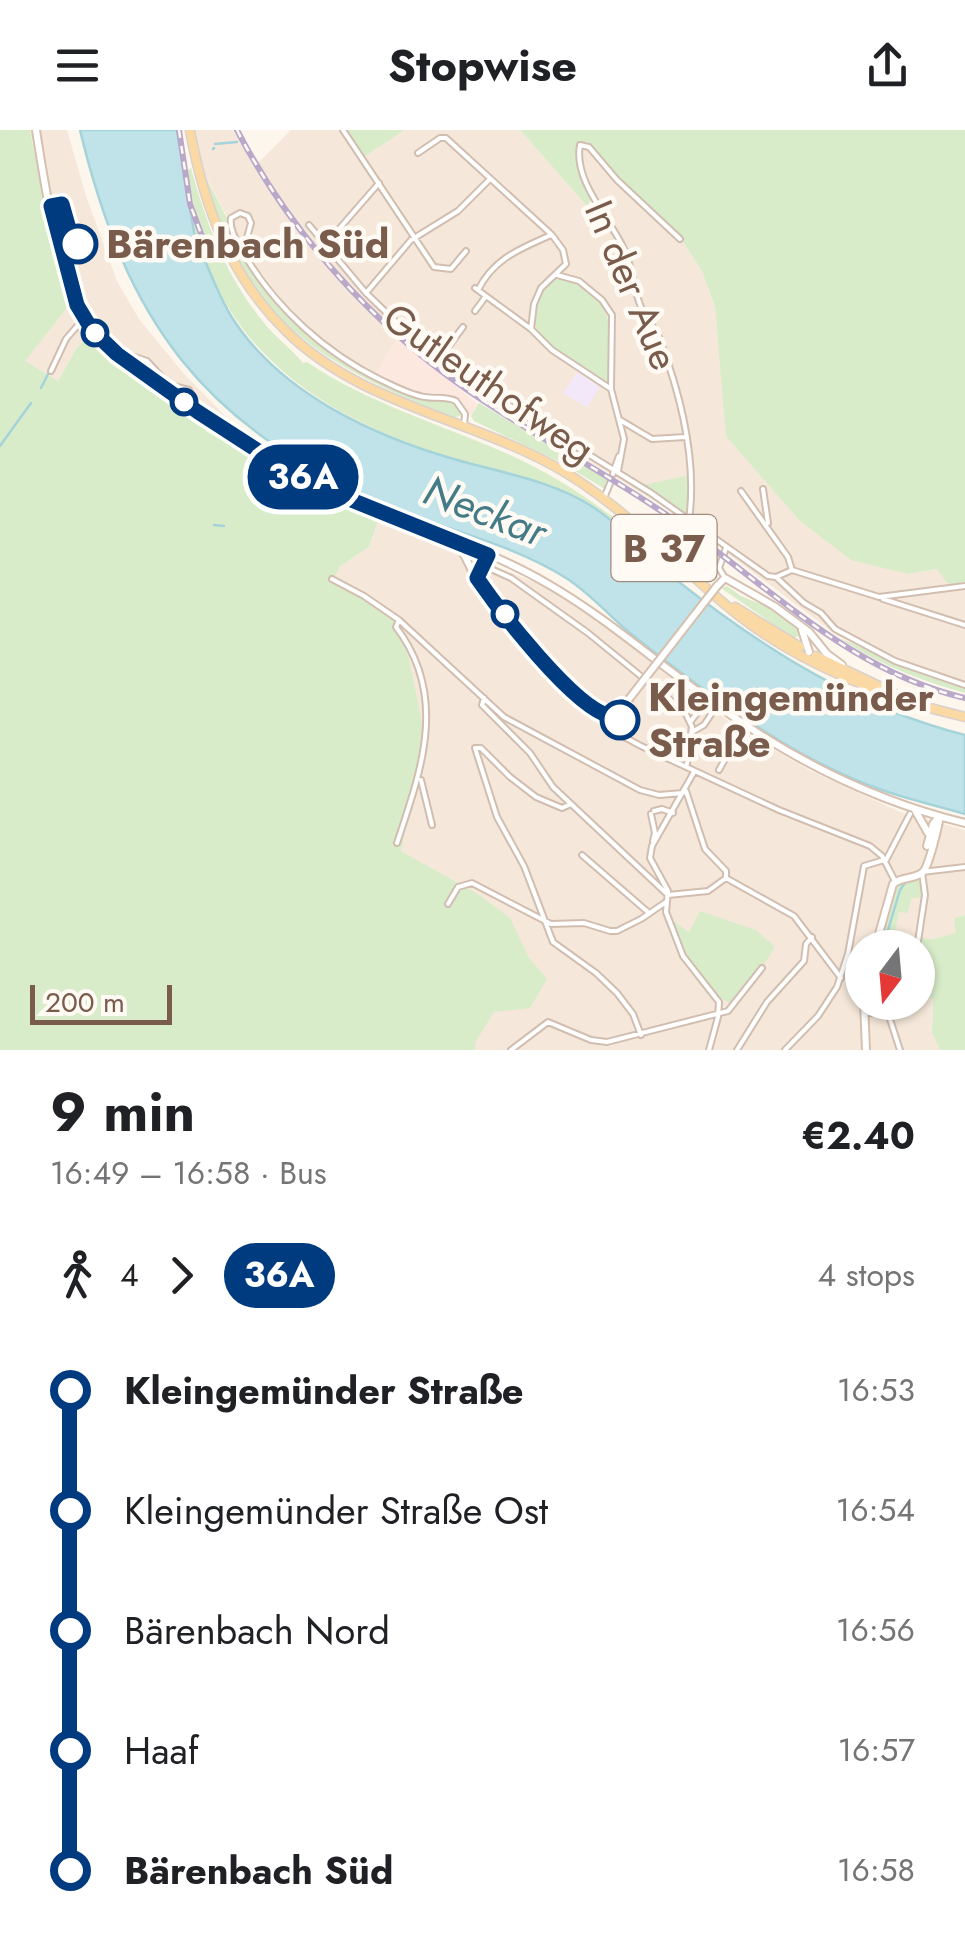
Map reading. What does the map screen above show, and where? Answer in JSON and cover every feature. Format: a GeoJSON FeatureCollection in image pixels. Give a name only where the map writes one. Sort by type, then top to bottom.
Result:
{"type":"FeatureCollection","features":[{"type":"Feature","properties":{"kind":"main road"},"geometry":{"type":"LineString","coordinates":[[36,130],[69,282],[84,318],[117,354],[280,465],[334,493],[549,584],[757,733],[912,811],[965,823]]}},
{"type":"Feature","properties":{"kind":"main road","name":"B 37"},"geometry":{"type":"LineString","coordinates":[[190,130],[216,226],[240,276],[266,310],[305,348],[338,371],[387,396],[530,453],[604,498],[760,630],[882,694],[965,717]]}},
{"type":"Feature","properties":{"kind":"main road"},"geometry":{"type":"LineString","coordinates":[[454,541],[532,649],[591,707],[608,715],[629,699],[724,578],[774,606],[814,636],[830,657],[852,673]]}},
{"type":"Feature","properties":{"kind":"main road"},"geometry":{"type":"LineString","coordinates":[[471,566],[476,556],[485,554]]}},
{"type":"Feature","properties":{"kind":"main road"},"geometry":{"type":"LineString","coordinates":[[479,580],[485,554]]}},
{"type":"Feature","properties":{"kind":"main road","name":"B 37"},"geometry":{"type":"LineString","coordinates":[[722,600],[808,654],[914,703]]}},
{"type":"Feature","properties":{"kind":"main road"},"geometry":{"type":"LineString","coordinates":[[795,644],[801,628]]}},
{"type":"Feature","properties":{"kind":"main road"},"geometry":{"type":"LineString","coordinates":[[801,628],[808,654]]}},
{"type":"Feature","properties":{"kind":"main road"},"geometry":{"type":"LineString","coordinates":[[808,654],[814,646],[814,636]]}},
{"type":"Feature","properties":{"kind":"main road"},"geometry":{"type":"LineString","coordinates":[[912,811],[929,836]]}},
{"type":"Feature","properties":{"kind":"main road"},"geometry":{"type":"LineString","coordinates":[[922,872],[929,836],[940,817]]}},
{"type":"Feature","properties":{"kind":"main road"},"geometry":{"type":"LineString","coordinates":[[922,872],[940,817]]}},
{"type":"Feature","properties":{"kind":"main road"},"geometry":{"type":"LineString","coordinates":[[881,930],[896,881],[922,872]]}},
{"type":"Feature","properties":{"kind":"main road"},"geometry":{"type":"LineString","coordinates":[[864,1020],[866,1050]]}},
{"type":"Feature","properties":{"kind":"street"},"geometry":{"type":"LineString","coordinates":[[343,130],[437,268],[451,269],[466,251]]}},
{"type":"Feature","properties":{"kind":"street"},"geometry":{"type":"LineString","coordinates":[[418,152],[444,138],[552,235],[563,250],[563,269],[541,288],[534,304],[531,329]]}},
{"type":"Feature","properties":{"kind":"street","name":"In der Aue"},"geometry":{"type":"LineString","coordinates":[[680,239],[617,180],[589,146],[580,145],[590,192],[624,246],[640,306],[660,338],[676,388],[693,478],[690,520]]}},
{"type":"Feature","properties":{"kind":"street"},"geometry":{"type":"LineString","coordinates":[[366,293],[414,238],[458,211],[490,179]]}},
{"type":"Feature","properties":{"kind":"street"},"geometry":{"type":"LineString","coordinates":[[326,245],[378,183]]}},
{"type":"Feature","properties":{"kind":"street"},"geometry":{"type":"LineString","coordinates":[[243,252],[251,222],[240,213],[231,218],[230,225],[243,252],[268,289],[312,335],[378,378],[420,396],[456,401],[466,414],[464,426]]}},
{"type":"Feature","properties":{"kind":"street","name":"Gutleuthofweg"},"geometry":{"type":"LineString","coordinates":[[309,224],[404,332],[494,396],[690,520]]}},
{"type":"Feature","properties":{"kind":"street"},"geometry":{"type":"LineString","coordinates":[[552,235],[507,254],[476,289],[531,329],[552,350],[612,388]]}},
{"type":"Feature","properties":{"kind":"street"},"geometry":{"type":"LineString","coordinates":[[557,275],[579,281],[602,300],[612,315],[612,388],[624,439],[604,498]]}},
{"type":"Feature","properties":{"kind":"street"},"geometry":{"type":"LineString","coordinates":[[475,311],[486,296]]}},
{"type":"Feature","properties":{"kind":"street"},"geometry":{"type":"LineString","coordinates":[[51,371],[66,339],[84,318]]}},
{"type":"Feature","properties":{"kind":"street"},"geometry":{"type":"LineString","coordinates":[[440,358],[463,327]]}},
{"type":"Feature","properties":{"kind":"street"},"geometry":{"type":"LineString","coordinates":[[96,334],[101,332],[128,354],[147,361],[169,385],[189,390],[189,406]]}},
{"type":"Feature","properties":{"kind":"street"},"geometry":{"type":"LineString","coordinates":[[617,418],[652,439],[685,437]]}},
{"type":"Feature","properties":{"kind":"street"},"geometry":{"type":"LineString","coordinates":[[763,489],[769,528]]}},
{"type":"Feature","properties":{"kind":"street"},"geometry":{"type":"LineString","coordinates":[[742,491],[790,560],[792,570]]}},
{"type":"Feature","properties":{"kind":"street"},"geometry":{"type":"LineString","coordinates":[[690,520],[768,576],[792,570],[965,625]]}},
{"type":"Feature","properties":{"kind":"street"},"geometry":{"type":"LineString","coordinates":[[724,578],[720,567],[726,548]]}},
{"type":"Feature","properties":{"kind":"street"},"geometry":{"type":"LineString","coordinates":[[479,580],[494,569],[525,587],[680,707],[691,722],[686,766]]}},
{"type":"Feature","properties":{"kind":"street"},"geometry":{"type":"LineString","coordinates":[[776,577],[821,613],[834,629],[895,661],[965,684]]}},
{"type":"Feature","properties":{"kind":"street"},"geometry":{"type":"LineString","coordinates":[[332,579],[399,620],[520,727],[640,790],[659,796],[685,792]]}},
{"type":"Feature","properties":{"kind":"street"},"geometry":{"type":"LineString","coordinates":[[878,597],[965,586]]}},
{"type":"Feature","properties":{"kind":"street"},"geometry":{"type":"LineString","coordinates":[[397,844],[420,776],[426,741],[426,708],[408,643],[396,628],[399,620]]}},
{"type":"Feature","properties":{"kind":"street"},"geometry":{"type":"LineString","coordinates":[[484,698],[482,705],[530,753],[549,783],[668,895],[710,891],[726,878]]}},
{"type":"Feature","properties":{"kind":"street"},"geometry":{"type":"LineString","coordinates":[[691,722],[704,704]]}},
{"type":"Feature","properties":{"kind":"street"},"geometry":{"type":"LineString","coordinates":[[622,707],[620,720],[626,738]]}},
{"type":"Feature","properties":{"kind":"street"},"geometry":{"type":"LineString","coordinates":[[692,732],[704,725],[714,710]]}},
{"type":"Feature","properties":{"kind":"street"},"geometry":{"type":"LineString","coordinates":[[608,715],[626,738],[779,810],[872,847],[896,881]]}},
{"type":"Feature","properties":{"kind":"street"},"geometry":{"type":"LineString","coordinates":[[735,733],[763,751]]}},
{"type":"Feature","properties":{"kind":"street"},"geometry":{"type":"LineString","coordinates":[[751,743],[757,733]]}},
{"type":"Feature","properties":{"kind":"street"},"geometry":{"type":"LineString","coordinates":[[719,770],[735,741]]}},
{"type":"Feature","properties":{"kind":"street"},"geometry":{"type":"LineString","coordinates":[[571,804],[562,808],[536,798],[481,748],[475,748],[498,820],[523,863],[554,944],[596,972],[617,993],[631,1010],[641,1035]]}},
{"type":"Feature","properties":{"kind":"street"},"geometry":{"type":"LineString","coordinates":[[652,846],[694,772]]}},
{"type":"Feature","properties":{"kind":"street"},"geometry":{"type":"LineString","coordinates":[[420,776],[432,824]]}},
{"type":"Feature","properties":{"kind":"street"},"geometry":{"type":"LineString","coordinates":[[685,792],[705,849],[726,872],[726,878]]}},
{"type":"Feature","properties":{"kind":"street"},"geometry":{"type":"LineString","coordinates":[[785,1050],[824,1008],[840,978],[864,866],[884,861],[912,811]]}},
{"type":"Feature","properties":{"kind":"street"},"geometry":{"type":"LineString","coordinates":[[673,813],[652,813],[656,833],[650,859],[668,895],[667,914],[683,956],[718,1000],[719,1012],[708,1050]]}},
{"type":"Feature","properties":{"kind":"street"},"geometry":{"type":"LineString","coordinates":[[582,856],[650,913]]}},
{"type":"Feature","properties":{"kind":"street"},"geometry":{"type":"LineString","coordinates":[[920,930],[925,895],[922,872],[965,867]]}},
{"type":"Feature","properties":{"kind":"street"},"geometry":{"type":"LineString","coordinates":[[726,878],[790,914],[812,937],[840,978]]}},
{"type":"Feature","properties":{"kind":"street"},"geometry":{"type":"LineString","coordinates":[[448,904],[458,887],[472,883],[547,922],[587,924],[616,931],[666,902]]}},
{"type":"Feature","properties":{"kind":"street"},"geometry":{"type":"LineString","coordinates":[[737,1050],[767,1002],[804,961],[806,943],[812,937]]}},
{"type":"Feature","properties":{"kind":"street"},"geometry":{"type":"LineString","coordinates":[[511,1050],[548,1022],[596,1042],[641,1035],[719,1012],[734,1007],[762,968]]}},
{"type":"Feature","properties":{"kind":"street"},"geometry":{"type":"LineString","coordinates":[[890,1020],[900,1050]]}},
{"type":"Feature","properties":{"kind":"shaded area"},"geometry":{"type":"Polygon","coordinates":[[[30,130],[67,130],[117,281],[139,319],[185,375],[232,423],[218,438],[90,335],[76,349],[58,381],[24,361],[70,304],[30,130]]]}},
{"type":"Feature","properties":{"kind":"shaded area"},"geometry":{"type":"Polygon","coordinates":[[[196,130],[233,130],[254,167],[291,130],[345,130],[364,157],[405,130],[520,130],[587,206],[596,201],[580,153],[588,148],[681,239],[702,271],[715,307],[727,437],[908,574],[938,569],[965,585],[965,687],[917,672],[838,636],[674,513],[511,413],[402,332],[375,375],[323,340],[288,308],[247,254],[203,171],[196,130]]]}},
{"type":"Feature","properties":{"kind":"shaded area"},"geometry":{"type":"Polygon","coordinates":[[[397,339],[478,404],[471,416],[461,401],[443,394],[413,392],[375,375],[397,339]]]}},
{"type":"Feature","properties":{"kind":"shaded area"},"geometry":{"type":"Polygon","coordinates":[[[577,372],[600,387],[587,407],[563,393],[577,372]]]}},
{"type":"Feature","properties":{"kind":"shaded area"},"geometry":{"type":"Polygon","coordinates":[[[379,518],[546,587],[584,611],[736,727],[811,771],[900,812],[965,830],[965,915],[954,918],[957,933],[935,938],[935,930],[845,930],[845,1020],[932,1020],[932,1033],[940,1050],[396,1050],[335,577],[340,566],[369,547],[379,518]]]}},
{"type":"Feature","properties":{"kind":"green space"},"geometry":{"type":"Polygon","coordinates":[[[0,130],[30,130],[70,304],[25,361],[58,381],[89,335],[186,401],[206,431],[324,498],[379,518],[369,547],[340,566],[335,577],[393,620],[409,659],[425,737],[401,851],[479,895],[510,918],[529,958],[547,979],[530,1008],[494,1012],[476,1041],[475,1050],[0,1050],[0,130]]]}},
{"type":"Feature","properties":{"kind":"green space"},"geometry":{"type":"Polygon","coordinates":[[[345,130],[405,130],[364,157],[345,130]]]}},
{"type":"Feature","properties":{"kind":"green space"},"geometry":{"type":"Polygon","coordinates":[[[520,130],[965,130],[965,585],[947,583],[937,569],[908,574],[851,560],[800,521],[726,436],[715,307],[702,271],[681,239],[621,181],[588,142],[576,146],[592,199],[587,206],[520,130]]]}},
{"type":"Feature","properties":{"kind":"green space"},"geometry":{"type":"Polygon","coordinates":[[[191,168],[211,230],[239,288],[269,329],[303,363],[377,400],[539,470],[592,502],[642,541],[636,543],[570,497],[412,445],[338,410],[304,388],[246,333],[223,299],[205,260],[215,260],[209,246],[196,241],[191,209],[199,227],[186,172],[191,168]]]}},
{"type":"Feature","properties":{"kind":"green space"},"geometry":{"type":"Polygon","coordinates":[[[206,178],[261,276],[318,336],[386,380],[417,393],[457,398],[469,413],[453,418],[386,388],[355,373],[299,335],[274,311],[232,250],[216,215],[206,178]]]}},
{"type":"Feature","properties":{"kind":"green space"},"geometry":{"type":"Polygon","coordinates":[[[558,277],[591,291],[601,303],[609,331],[608,382],[550,346],[536,329],[540,299],[558,277]]]}},
{"type":"Feature","properties":{"kind":"green space"},"geometry":{"type":"Polygon","coordinates":[[[479,403],[610,481],[608,491],[562,463],[474,421],[471,416],[479,403]]]}},
{"type":"Feature","properties":{"kind":"green space"},"geometry":{"type":"Polygon","coordinates":[[[690,475],[691,496],[686,514],[643,485],[690,475]]]}},
{"type":"Feature","properties":{"kind":"green space"},"geometry":{"type":"Polygon","coordinates":[[[727,586],[769,608],[797,629],[799,636],[793,638],[721,588],[727,586]]]}},
{"type":"Feature","properties":{"kind":"green space"},"geometry":{"type":"Polygon","coordinates":[[[840,638],[917,672],[965,687],[965,693],[900,671],[840,638]]]}},
{"type":"Feature","properties":{"kind":"green space"},"geometry":{"type":"Polygon","coordinates":[[[919,879],[924,897],[912,898],[907,913],[899,912],[895,930],[884,930],[896,885],[919,879]]]}},
{"type":"Feature","properties":{"kind":"green space"},"geometry":{"type":"Polygon","coordinates":[[[700,911],[756,930],[774,946],[731,1004],[702,979],[672,920],[689,932],[700,911]]]}},
{"type":"Feature","properties":{"kind":"green space"},"geometry":{"type":"Polygon","coordinates":[[[965,915],[965,1050],[940,1050],[932,1033],[935,938],[956,933],[954,918],[965,915]]]}},
{"type":"Feature","properties":{"kind":"water","name":"Neckar"},"geometry":{"type":"Polygon","coordinates":[[[80,130],[177,130],[196,244],[218,291],[251,343],[301,389],[330,408],[393,438],[545,484],[578,498],[616,524],[679,582],[779,653],[850,693],[965,735],[965,814],[885,791],[831,769],[706,691],[638,640],[566,578],[523,555],[385,504],[321,473],[267,440],[220,402],[181,359],[148,312],[121,258],[80,130]]]}},
{"type":"Feature","properties":{"kind":"waterway"},"geometry":{"type":"LineString","coordinates":[[215,144],[237,142]]}},
{"type":"Feature","properties":{"kind":"waterway"},"geometry":{"type":"LineString","coordinates":[[41,388],[49,372]]}},
{"type":"Feature","properties":{"kind":"waterway"},"geometry":{"type":"LineString","coordinates":[[0,446],[31,403]]}},
{"type":"Feature","properties":{"kind":"waterway"},"geometry":{"type":"LineString","coordinates":[[214,525],[224,526]]}},
{"type":"Feature","properties":{"kind":"waterway"},"geometry":{"type":"LineString","coordinates":[[888,930],[904,884]]}},
{"type":"Feature","properties":{"kind":"railway"},"geometry":{"type":"LineString","coordinates":[[179,130],[190,204],[210,258]]}},
{"type":"Feature","properties":{"kind":"railway"},"geometry":{"type":"LineString","coordinates":[[237,130],[282,204],[336,273],[431,363],[492,406],[677,522],[848,648],[924,686],[965,698]]}},
{"type":"Feature","properties":{"kind":"bus line","name":"36A"},"geometry":{"type":"LineString","coordinates":[[78,244],[74,246],[62,204],[51,206],[74,296],[92,330],[108,346],[198,412],[280,465],[334,493],[488,555],[477,578],[532,649],[594,709],[610,716],[622,707],[620,720]]}},
{"type":"Feature","properties":{"kind":"place","name":"Bärenbach Süd"},"geometry":{"type":"Point","coordinates":[78,244]}},
{"type":"Feature","properties":{"kind":"place","name":"Kleingemünder Straße"},"geometry":{"type":"Point","coordinates":[620,720]}}]}
